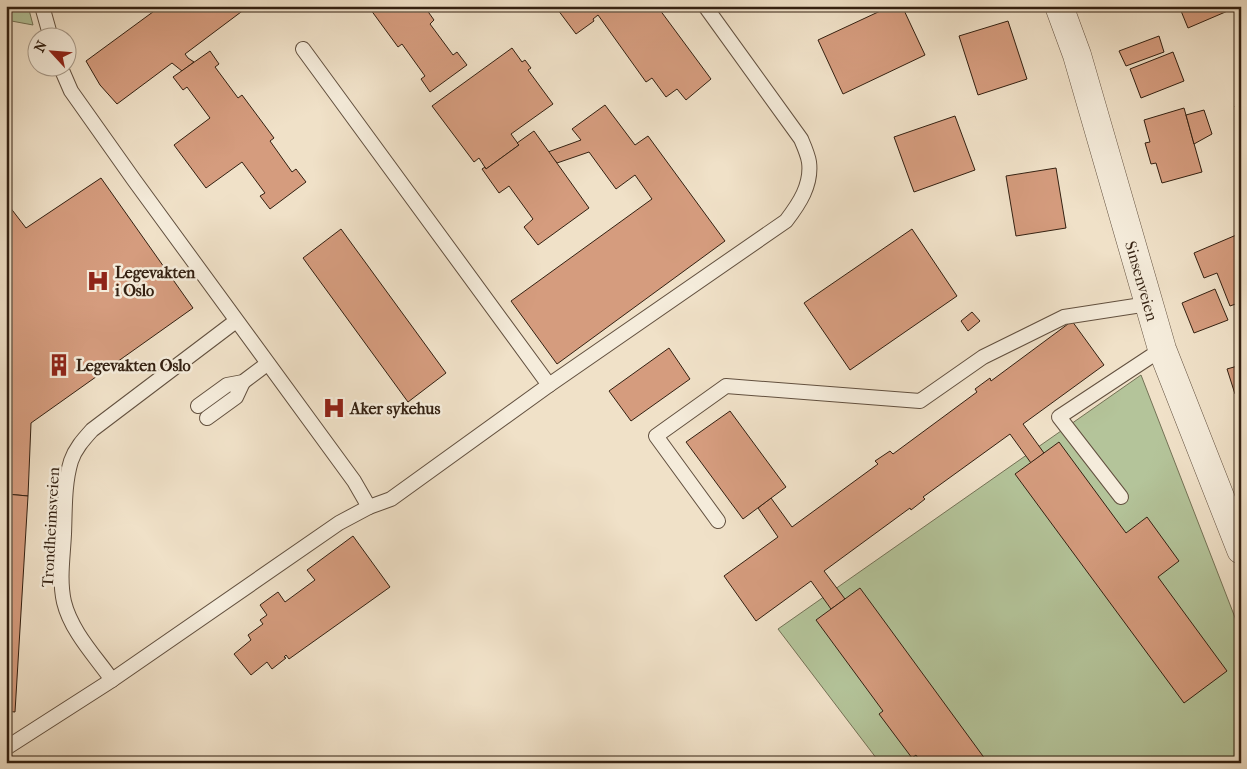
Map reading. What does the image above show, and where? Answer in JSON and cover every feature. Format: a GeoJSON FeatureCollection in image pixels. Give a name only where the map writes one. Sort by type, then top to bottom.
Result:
{"type":"FeatureCollection","features":[{"type":"Feature","properties":{"kind":"street","name":"Sinsenveien"},"geometry":{"type":"LineString","coordinates":[[1059,6],[1077,55],[1162,349],[1241,550]]}},
{"type":"Feature","properties":{"kind":"lane"},"geometry":{"type":"LineString","coordinates":[[42,6],[48,28]]}},
{"type":"Feature","properties":{"kind":"lane"},"geometry":{"type":"LineString","coordinates":[[6,748],[112,680],[339,523],[369,507],[391,499],[549,385],[786,220],[801,201],[808,181],[809,162],[801,139],[705,6]]}},
{"type":"Feature","properties":{"kind":"lane"},"geometry":{"type":"LineString","coordinates":[[303,49],[549,385]]}},
{"type":"Feature","properties":{"kind":"lane"},"geometry":{"type":"LineString","coordinates":[[65,78],[71,91],[143,193],[354,481],[369,507]]}},
{"type":"Feature","properties":{"kind":"lane"},"geometry":{"type":"LineString","coordinates":[[718,521],[656,436],[726,386],[920,401],[983,357],[1064,317],[1148,304]]}},
{"type":"Feature","properties":{"kind":"lane","name":"Trondheimsveien"},"geometry":{"type":"LineString","coordinates":[[112,680],[74,626],[64,603],[62,587],[63,548],[67,478],[72,460],[80,444],[92,430],[236,321]]}},
{"type":"Feature","properties":{"kind":"lane"},"geometry":{"type":"LineString","coordinates":[[1121,497],[1059,417],[1162,349]]}},
{"type":"Feature","properties":{"kind":"lane"},"geometry":{"type":"LineString","coordinates":[[207,418],[236,397],[243,382],[267,364]]}},
{"type":"Feature","properties":{"kind":"lane"},"geometry":{"type":"LineString","coordinates":[[198,406],[227,384],[243,382]]}},
{"type":"Feature","properties":{"kind":"green space"},"geometry":{"type":"Polygon","coordinates":[[[6,6],[28,6],[33,25],[6,20],[6,6]]]}},
{"type":"Feature","properties":{"kind":"green space"},"geometry":{"type":"Polygon","coordinates":[[[1141,375],[1241,633],[1241,763],[880,763],[778,629],[1141,375]]]}},
{"type":"Feature","properties":{"kind":"building"},"geometry":{"type":"Polygon","coordinates":[[[161,6],[249,6],[185,54],[194,62],[182,71],[172,63],[117,104],[100,85],[86,61],[161,6]]]}},
{"type":"Feature","properties":{"kind":"building"},"geometry":{"type":"Polygon","coordinates":[[[368,6],[424,6],[434,20],[430,24],[453,55],[457,52],[467,65],[430,92],[421,79],[425,76],[402,44],[398,47],[368,6]]]}},
{"type":"Feature","properties":{"kind":"building"},"geometry":{"type":"Polygon","coordinates":[[[555,6],[657,6],[711,79],[686,100],[677,89],[666,97],[652,78],[646,82],[598,15],[593,19],[594,21],[576,34],[555,6]]]}},
{"type":"Feature","properties":{"kind":"building"},"geometry":{"type":"Polygon","coordinates":[[[891,6],[902,6],[925,55],[843,94],[818,40],[891,6]]]}},
{"type":"Feature","properties":{"kind":"building"},"geometry":{"type":"Polygon","coordinates":[[[1179,6],[1236,6],[1237,7],[1188,28],[1179,6]]]}},
{"type":"Feature","properties":{"kind":"building"},"geometry":{"type":"Polygon","coordinates":[[[1008,21],[1027,79],[978,95],[959,36],[1008,21]]]}},
{"type":"Feature","properties":{"kind":"building"},"geometry":{"type":"Polygon","coordinates":[[[1159,36],[1164,52],[1126,66],[1119,51],[1159,36]]]}},
{"type":"Feature","properties":{"kind":"building"},"geometry":{"type":"Polygon","coordinates":[[[512,48],[522,62],[525,60],[531,68],[528,70],[553,104],[511,134],[519,145],[486,169],[479,158],[474,162],[432,106],[512,48]]]}},
{"type":"Feature","properties":{"kind":"building"},"geometry":{"type":"Polygon","coordinates":[[[210,51],[219,64],[215,67],[238,98],[242,95],[274,138],[270,141],[292,172],[296,169],[306,182],[270,209],[260,196],[265,193],[242,162],[206,188],[174,145],[210,118],[187,87],[183,90],[173,77],[210,51]]]}},
{"type":"Feature","properties":{"kind":"building"},"geometry":{"type":"Polygon","coordinates":[[[6,52],[11,53],[6,105],[6,52]]]}},
{"type":"Feature","properties":{"kind":"building"},"geometry":{"type":"Polygon","coordinates":[[[1173,52],[1184,81],[1141,98],[1130,69],[1173,52]]]}},
{"type":"Feature","properties":{"kind":"building"},"geometry":{"type":"Polygon","coordinates":[[[1241,104],[1241,121],[1235,106],[1241,104]]]}},
{"type":"Feature","properties":{"kind":"building"},"geometry":{"type":"Polygon","coordinates":[[[605,105],[635,145],[648,136],[725,241],[557,364],[511,301],[652,199],[635,175],[616,189],[589,152],[557,163],[548,152],[581,140],[572,129],[605,105]]]}},
{"type":"Feature","properties":{"kind":"building"},"geometry":{"type":"Polygon","coordinates":[[[1184,108],[1202,172],[1162,183],[1156,163],[1151,164],[1145,143],[1150,142],[1144,120],[1184,108]]]}},
{"type":"Feature","properties":{"kind":"building"},"geometry":{"type":"Polygon","coordinates":[[[1204,110],[1212,134],[1194,144],[1186,115],[1204,110]]]}},
{"type":"Feature","properties":{"kind":"building"},"geometry":{"type":"Polygon","coordinates":[[[955,116],[975,170],[914,192],[894,137],[955,116]]]}},
{"type":"Feature","properties":{"kind":"building"},"geometry":{"type":"Polygon","coordinates":[[[534,131],[589,208],[538,245],[524,227],[533,219],[509,186],[499,193],[482,169],[485,167],[486,169],[519,145],[517,143],[534,131]]]}},
{"type":"Feature","properties":{"kind":"building"},"geometry":{"type":"Polygon","coordinates":[[[1056,168],[1066,228],[1016,236],[1006,176],[1056,168]]]}},
{"type":"Feature","properties":{"kind":"building","name":"Legevakten Oslo"},"geometry":{"type":"Polygon","coordinates":[[[101,178],[193,308],[31,423],[28,496],[6,494],[6,202],[26,228],[101,178]]]}},
{"type":"Feature","properties":{"kind":"building"},"geometry":{"type":"Polygon","coordinates":[[[341,229],[446,373],[408,402],[303,258],[341,229]]]}},
{"type":"Feature","properties":{"kind":"building"},"geometry":{"type":"Polygon","coordinates":[[[912,229],[957,296],[850,370],[804,303],[912,229]]]}},
{"type":"Feature","properties":{"kind":"building"},"geometry":{"type":"Polygon","coordinates":[[[1241,233],[1241,302],[1230,306],[1217,273],[1204,278],[1194,253],[1241,233]]]}},
{"type":"Feature","properties":{"kind":"building"},"geometry":{"type":"Polygon","coordinates":[[[1215,289],[1228,320],[1194,333],[1182,303],[1215,289]]]}},
{"type":"Feature","properties":{"kind":"building"},"geometry":{"type":"Polygon","coordinates":[[[972,312],[980,321],[968,331],[961,321],[972,312]]]}},
{"type":"Feature","properties":{"kind":"building"},"geometry":{"type":"Polygon","coordinates":[[[1072,321],[1104,365],[1023,424],[1044,453],[1031,463],[1010,434],[923,497],[925,499],[911,510],[910,508],[824,571],[845,599],[831,609],[811,581],[756,621],[724,576],[778,537],[758,508],[771,498],[792,527],[878,464],[875,461],[890,451],[893,454],[977,392],[975,389],[990,378],[991,381],[1072,321]]]}},
{"type":"Feature","properties":{"kind":"building"},"geometry":{"type":"Polygon","coordinates":[[[669,348],[690,379],[631,421],[609,391],[669,348]]]}},
{"type":"Feature","properties":{"kind":"building"},"geometry":{"type":"Polygon","coordinates":[[[1241,365],[1241,393],[1235,394],[1227,369],[1241,365]]]}},
{"type":"Feature","properties":{"kind":"building"},"geometry":{"type":"Polygon","coordinates":[[[730,411],[786,487],[743,519],[686,442],[730,411]]]}},
{"type":"Feature","properties":{"kind":"building"},"geometry":{"type":"Polygon","coordinates":[[[1059,442],[1126,533],[1147,517],[1179,561],[1158,577],[1227,671],[1184,703],[1015,474],[1059,442]]]}},
{"type":"Feature","properties":{"kind":"building"},"geometry":{"type":"Polygon","coordinates":[[[6,494],[28,496],[15,712],[6,711],[6,494]]]}},
{"type":"Feature","properties":{"kind":"building"},"geometry":{"type":"Polygon","coordinates":[[[353,536],[390,587],[289,659],[286,655],[284,657],[286,658],[272,669],[267,662],[251,675],[234,654],[251,640],[248,635],[263,624],[260,620],[267,615],[260,605],[278,592],[285,602],[315,580],[307,570],[353,536]]]}},
{"type":"Feature","properties":{"kind":"building"},"geometry":{"type":"Polygon","coordinates":[[[860,588],[988,763],[921,763],[916,755],[912,758],[879,714],[883,711],[816,620],[860,588]]]}},
{"type":"Feature","properties":{"kind":"place","name":"Legevakten i Oslo"},"geometry":{"type":"Point","coordinates":[98,281]}},
{"type":"Feature","properties":{"kind":"place","name":"Legevakten Oslo"},"geometry":{"type":"Point","coordinates":[59,365]}},
{"type":"Feature","properties":{"kind":"place","name":"Aker sykehus"},"geometry":{"type":"Point","coordinates":[334,408]}}]}
